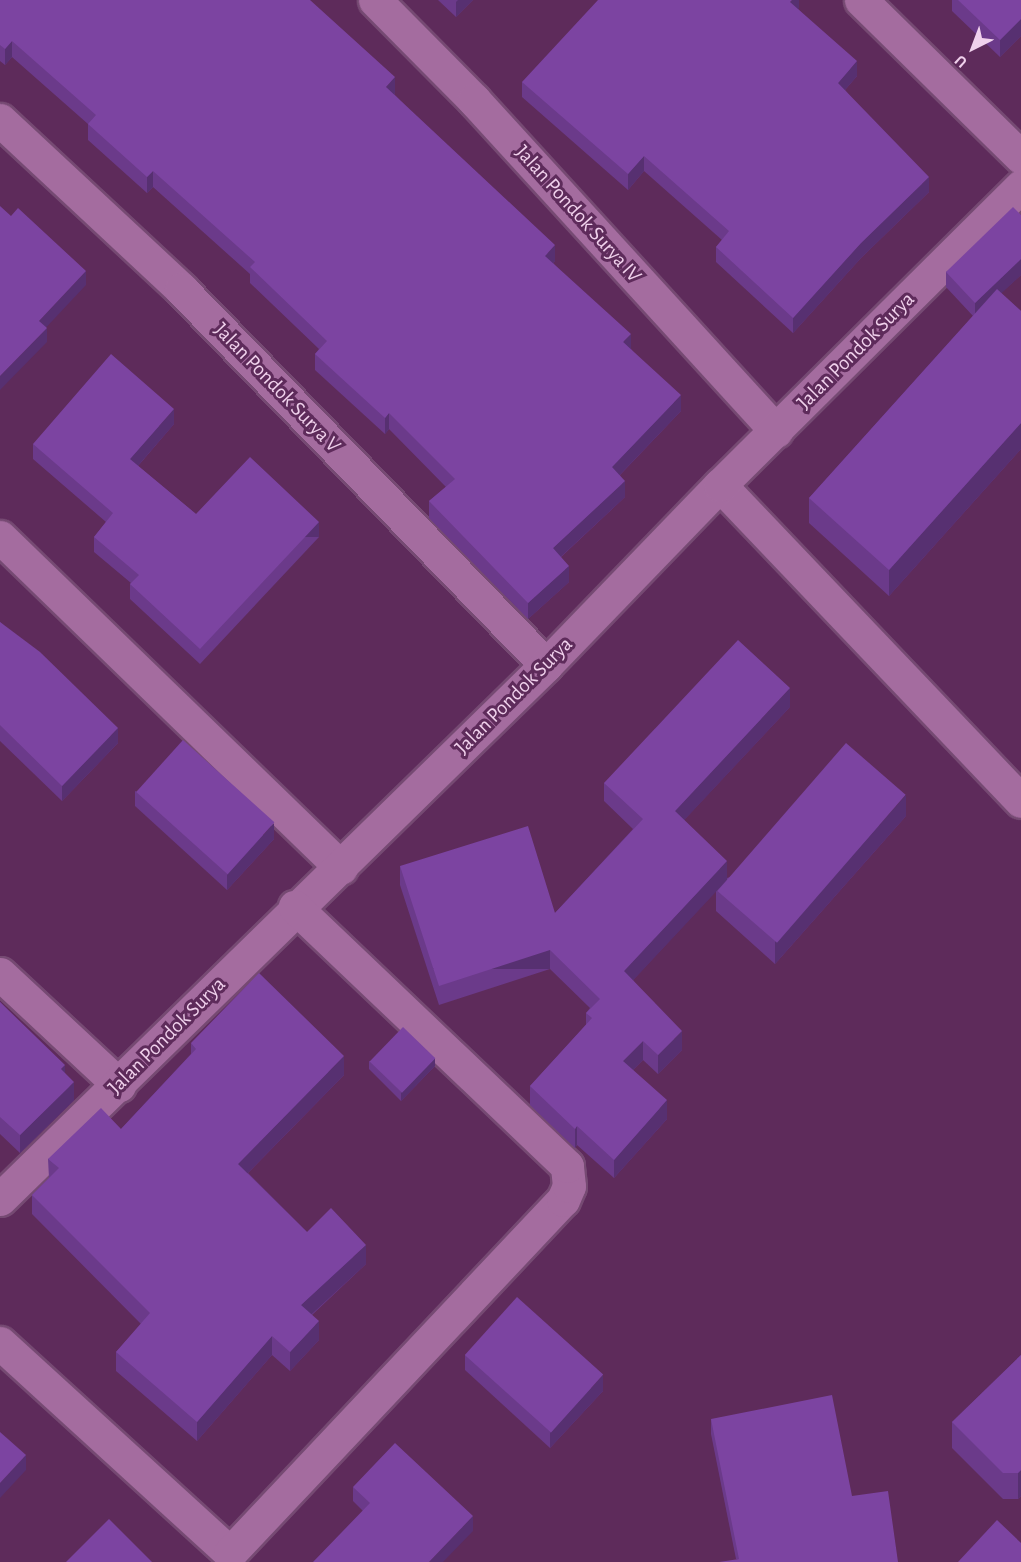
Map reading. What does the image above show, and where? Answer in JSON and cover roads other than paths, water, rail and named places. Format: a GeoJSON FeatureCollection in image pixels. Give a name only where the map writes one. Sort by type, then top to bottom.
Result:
{"type":"FeatureCollection","features":[{"type":"Feature","properties":{"kind":"street","name":"Jalan Pondok Surya IV"},"geometry":{"type":"LineString","coordinates":[[375,0],[474,100],[776,431]]}},
{"type":"Feature","properties":{"kind":"street"},"geometry":{"type":"LineString","coordinates":[[861,0],[1021,157]]}},
{"type":"Feature","properties":{"kind":"street","name":"Jalan Pondok Surya V"},"geometry":{"type":"LineString","coordinates":[[0,120],[181,289],[546,665]]}},
{"type":"Feature","properties":{"kind":"street","name":"Jalan Pondok Surya"},"geometry":{"type":"LineString","coordinates":[[0,1199],[546,665],[720,485],[1021,186]]}},
{"type":"Feature","properties":{"kind":"street"},"geometry":{"type":"LineString","coordinates":[[720,485],[1021,801]]}},
{"type":"Feature","properties":{"kind":"street"},"geometry":{"type":"LineString","coordinates":[[0,537],[341,868]]}},
{"type":"Feature","properties":{"kind":"street"},"geometry":{"type":"LineString","coordinates":[[0,1342],[234,1557],[563,1200],[569,1186],[567,1166],[548,1145],[295,908]]}},
{"type":"Feature","properties":{"kind":"street"},"geometry":{"type":"LineString","coordinates":[[0,974],[119,1085]]}}]}
